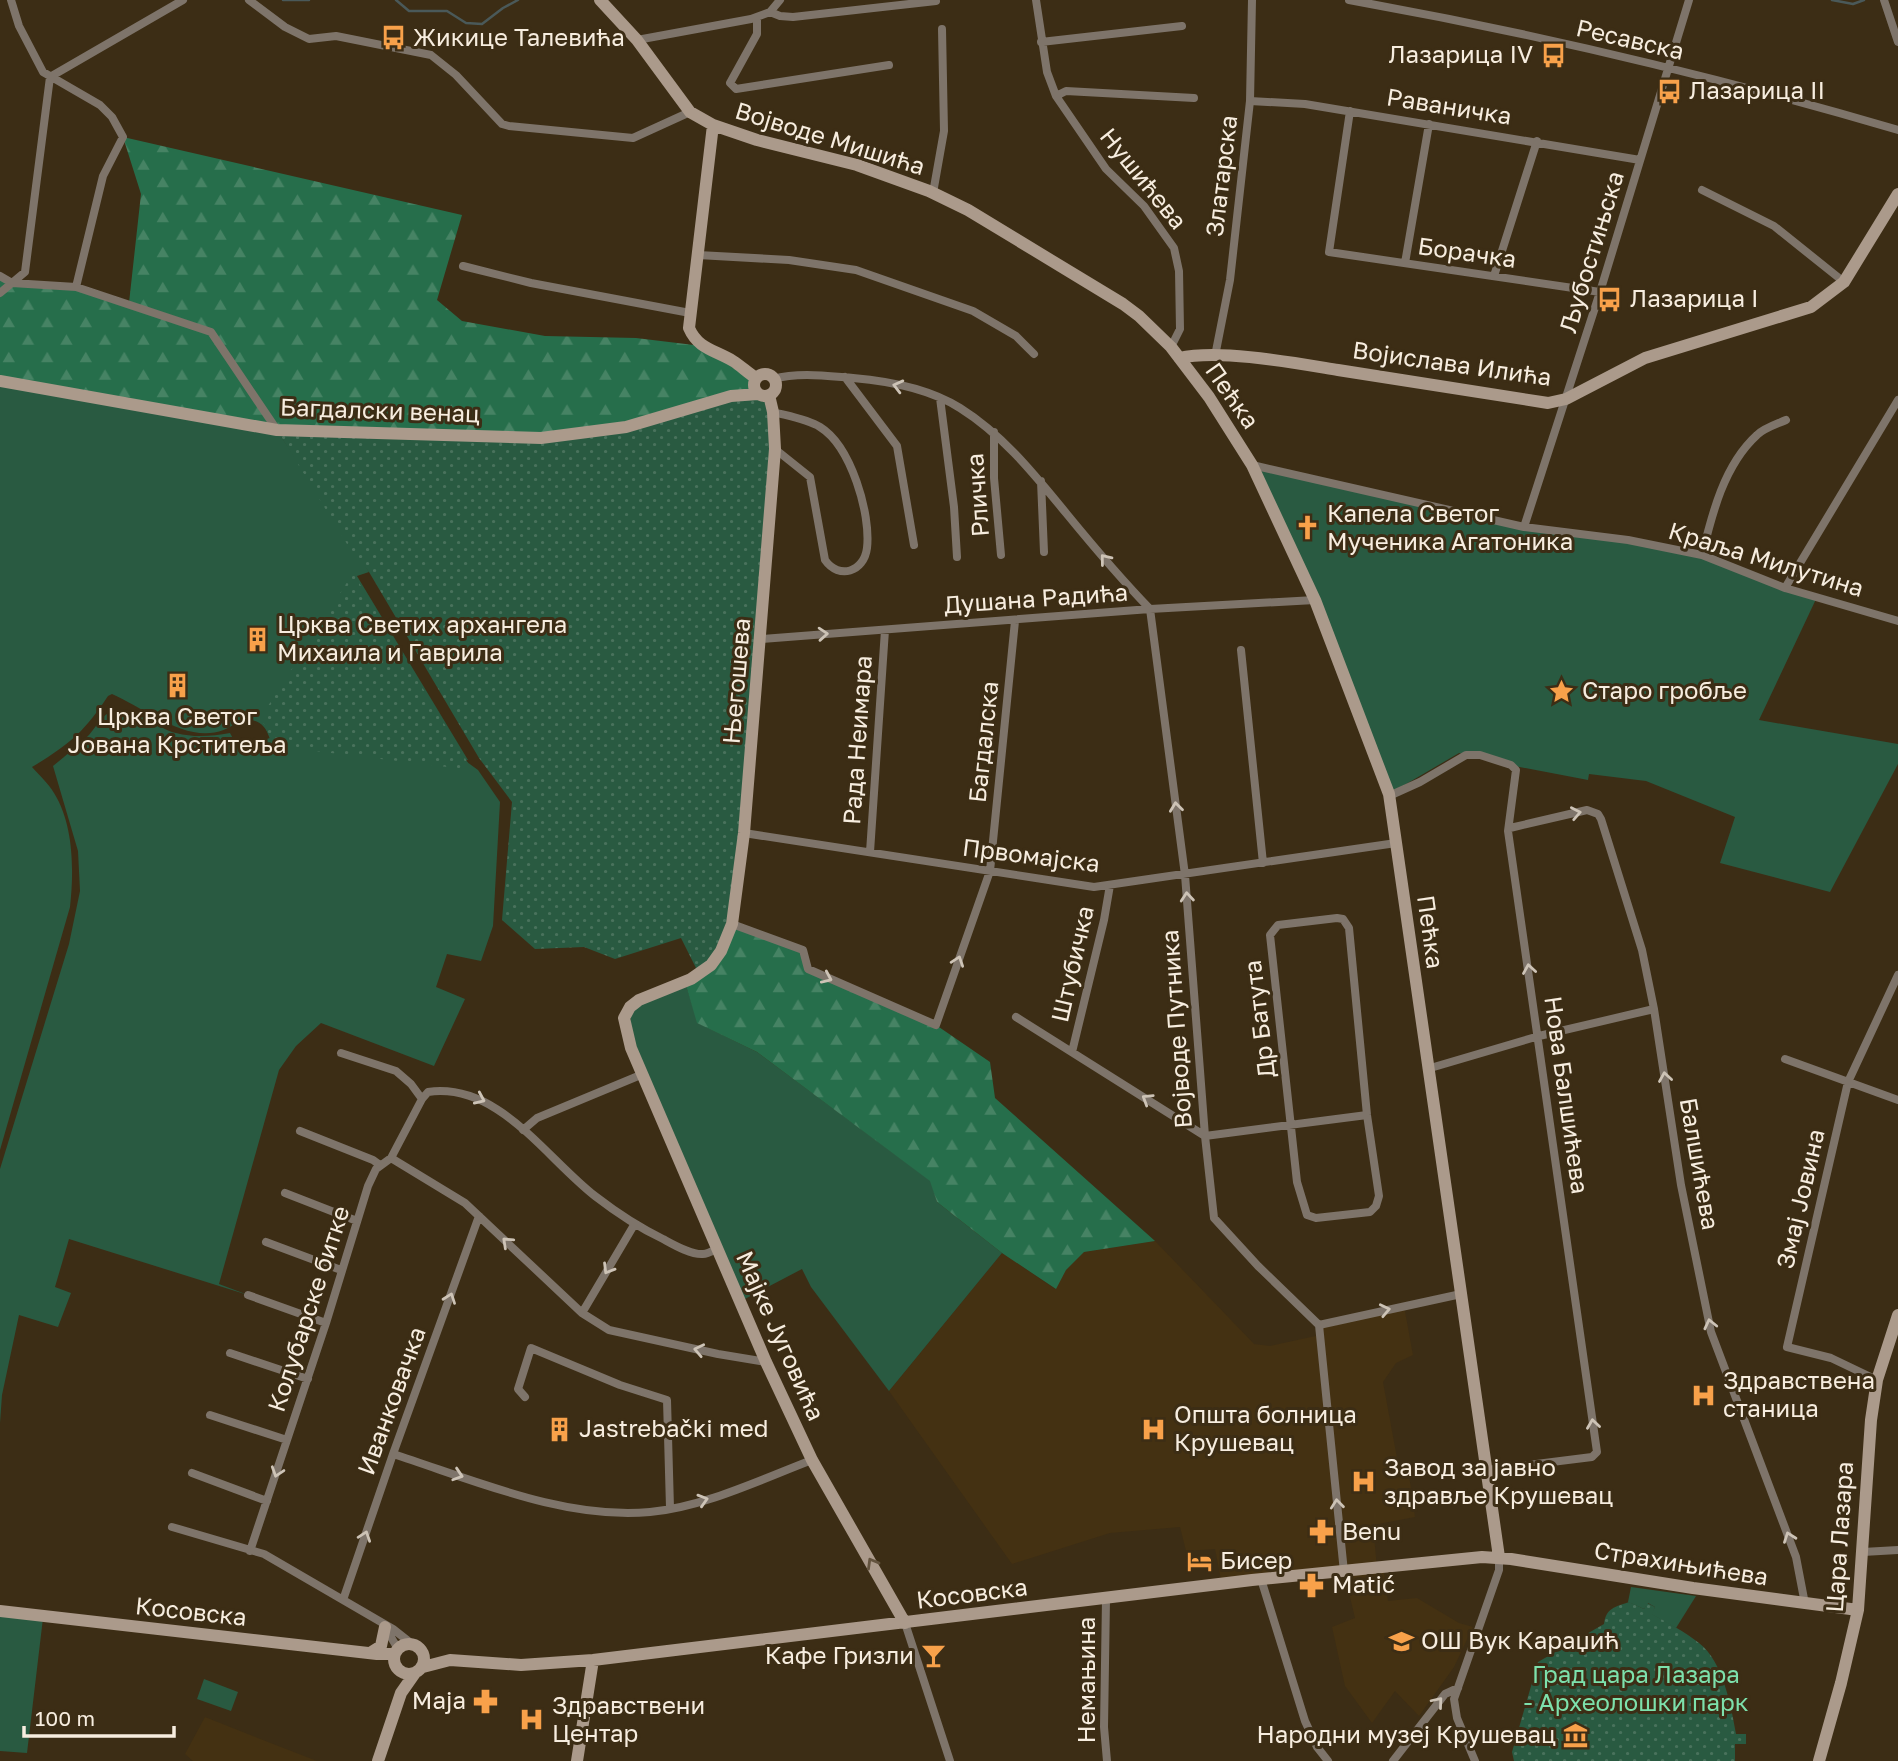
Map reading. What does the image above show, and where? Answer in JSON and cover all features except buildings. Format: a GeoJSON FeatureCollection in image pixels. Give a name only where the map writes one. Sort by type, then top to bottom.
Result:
{"type":"FeatureCollection","features":[{"type":"Feature","properties":{"kind":"street"},"geometry":{"type":"LineString","coordinates":[[11,0],[19,26],[43,72],[100,105],[112,117],[123,137],[103,176],[76,287]]}},
{"type":"Feature","properties":{"kind":"street"},"geometry":{"type":"LineString","coordinates":[[50,77],[183,0]]}},
{"type":"Feature","properties":{"kind":"street"},"geometry":{"type":"LineString","coordinates":[[250,0],[285,27],[309,39],[336,36],[431,55],[456,75],[502,124],[509,126],[633,138],[690,112]]}},
{"type":"Feature","properties":{"kind":"street","name":"Војводе Мишића"},"geometry":{"type":"LineString","coordinates":[[600,0],[637,40],[690,112],[713,125],[757,140],[858,164],[933,193],[968,210],[1123,304],[1139,316],[1175,353]]}},
{"type":"Feature","properties":{"kind":"street"},"geometry":{"type":"LineString","coordinates":[[637,40],[757,17],[770,12],[780,0]]}},
{"type":"Feature","properties":{"kind":"street","name":"Нушићева"},"geometry":{"type":"LineString","coordinates":[[1036,0],[1047,72],[1056,96],[1105,169],[1144,206],[1174,248],[1179,271],[1180,329],[1175,353]]}},
{"type":"Feature","properties":{"kind":"street","name":"Златарска"},"geometry":{"type":"LineString","coordinates":[[1215,356],[1230,280],[1250,100],[1251,0]]}},
{"type":"Feature","properties":{"kind":"street","name":"Ресавска"},"geometry":{"type":"LineString","coordinates":[[1349,0],[1443,17],[1730,82],[1898,130]]}},
{"type":"Feature","properties":{"kind":"street","name":"Љубостињска"},"geometry":{"type":"LineString","coordinates":[[1524,527],[1600,292],[1689,0]]}},
{"type":"Feature","properties":{"kind":"street"},"geometry":{"type":"LineString","coordinates":[[1884,0],[1898,42]]}},
{"type":"Feature","properties":{"kind":"street"},"geometry":{"type":"LineString","coordinates":[[770,12],[793,17],[936,1]]}},
{"type":"Feature","properties":{"kind":"street"},"geometry":{"type":"LineString","coordinates":[[757,17],[757,34],[730,83],[736,89],[889,65]]}},
{"type":"Feature","properties":{"kind":"street"},"geometry":{"type":"LineString","coordinates":[[1041,41],[1182,26]]}},
{"type":"Feature","properties":{"kind":"street"},"geometry":{"type":"LineString","coordinates":[[933,193],[944,131],[942,29]]}},
{"type":"Feature","properties":{"kind":"street"},"geometry":{"type":"LineString","coordinates":[[0,293],[25,272],[50,77]]}},
{"type":"Feature","properties":{"kind":"street"},"geometry":{"type":"LineString","coordinates":[[1056,96],[1066,90],[1194,98]]}},
{"type":"Feature","properties":{"kind":"street","name":"Раваничка"},"geometry":{"type":"LineString","coordinates":[[1250,100],[1305,104],[1640,160]]}},
{"type":"Feature","properties":{"kind":"street","name":"Борачка"},"geometry":{"type":"LineString","coordinates":[[1350,111],[1329,252],[1600,292]]}},
{"type":"Feature","properties":{"kind":"street"},"geometry":{"type":"LineString","coordinates":[[1405,263],[1429,124]]}},
{"type":"Feature","properties":{"kind":"street"},"geometry":{"type":"LineString","coordinates":[[713,125],[689,328],[693,338],[702,346],[733,361],[756,379]]}},
{"type":"Feature","properties":{"kind":"street"},"geometry":{"type":"LineString","coordinates":[[1494,276],[1537,141]]}},
{"type":"Feature","properties":{"kind":"street"},"geometry":{"type":"LineString","coordinates":[[1702,190],[1774,226],[1844,282]]}},
{"type":"Feature","properties":{"kind":"street","name":"Војислава Илића"},"geometry":{"type":"LineString","coordinates":[[1175,353],[1296,364],[1548,402],[1566,399],[1645,358],[1811,307],[1844,282],[1898,194]]}},
{"type":"Feature","properties":{"kind":"street"},"geometry":{"type":"LineString","coordinates":[[698,255],[789,260],[856,270],[973,311],[1016,336],[1034,354]]}},
{"type":"Feature","properties":{"kind":"street"},"geometry":{"type":"LineString","coordinates":[[463,266],[531,283],[691,313]]}},
{"type":"Feature","properties":{"kind":"street"},"geometry":{"type":"LineString","coordinates":[[0,276],[12,283],[76,287],[211,332],[277,430]]}},
{"type":"Feature","properties":{"kind":"street","name":"Пећка"},"geometry":{"type":"LineString","coordinates":[[1175,353],[1209,397],[1252,465],[1292,547],[1315,600],[1389,796],[1499,1558]]}},
{"type":"Feature","properties":{"kind":"street"},"geometry":{"type":"LineString","coordinates":[[756,379],[766,374],[774,379],[799,374],[877,381],[940,398],[960,408],[993,432],[1041,481],[1121,579],[1150,609]]}},
{"type":"Feature","properties":{"kind":"street"},"geometry":{"type":"LineString","coordinates":[[845,377],[897,446],[914,545]]}},
{"type":"Feature","properties":{"kind":"street"},"geometry":{"type":"LineString","coordinates":[[756,379],[754,389],[764,395],[775,387],[774,379]]}},
{"type":"Feature","properties":{"kind":"street","name":"Багдалски венац"},"geometry":{"type":"LineString","coordinates":[[0,381],[277,430],[541,438],[626,427],[731,396],[764,395]]}},
{"type":"Feature","properties":{"kind":"street","name":"Његошева"},"geometry":{"type":"LineString","coordinates":[[711,965],[721,951],[732,924],[744,832],[775,449],[773,412],[764,395]]}},
{"type":"Feature","properties":{"kind":"street"},"geometry":{"type":"LineString","coordinates":[[940,398],[954,507],[957,557]]}},
{"type":"Feature","properties":{"kind":"street"},"geometry":{"type":"LineString","coordinates":[[1785,588],[1898,400]]}},
{"type":"Feature","properties":{"kind":"street"},"geometry":{"type":"LineString","coordinates":[[773,412],[820,427],[846,454],[865,505],[867,550],[862,562],[844,573],[830,566],[825,560],[810,477],[775,449]]}},
{"type":"Feature","properties":{"kind":"street"},"geometry":{"type":"LineString","coordinates":[[1702,555],[1715,509],[1737,460],[1758,434],[1786,419]]}},
{"type":"Feature","properties":{"kind":"street","name":"Рличка"},"geometry":{"type":"LineString","coordinates":[[993,432],[994,478],[1002,555]]}},
{"type":"Feature","properties":{"kind":"street","name":"Краља Милутина"},"geometry":{"type":"LineString","coordinates":[[1252,465],[1524,527],[1628,540],[1702,555],[1785,588],[1898,621]]}},
{"type":"Feature","properties":{"kind":"street"},"geometry":{"type":"LineString","coordinates":[[1041,481],[1044,552]]}},
{"type":"Feature","properties":{"kind":"street","name":"Душана Радића"},"geometry":{"type":"LineString","coordinates":[[761,639],[1150,609],[1315,600]]}},
{"type":"Feature","properties":{"kind":"street","name":"Војводе Путника"},"geometry":{"type":"LineString","coordinates":[[1150,609],[1185,875],[1214,1218],[1258,1266],[1319,1325]]}},
{"type":"Feature","properties":{"kind":"street","name":"Багдалска"},"geometry":{"type":"LineString","coordinates":[[732,924],[803,950],[808,969],[936,1025],[990,871],[1015,621]]}},
{"type":"Feature","properties":{"kind":"street","name":"Рада Неимара"},"geometry":{"type":"LineString","coordinates":[[870,852],[885,630]]}},
{"type":"Feature","properties":{"kind":"street"},"geometry":{"type":"LineString","coordinates":[[1241,650],[1263,863]]}},
{"type":"Feature","properties":{"kind":"street","name":"Нова Балшићева"},"geometry":{"type":"LineString","coordinates":[[1389,796],[1403,791],[1466,755],[1480,755],[1511,765],[1516,770],[1508,831],[1597,1452],[1592,1457],[1487,1470]]}},
{"type":"Feature","properties":{"kind":"street","name":"Балшићева"},"geometry":{"type":"LineString","coordinates":[[1510,828],[1587,810],[1598,814],[1601,819],[1642,950],[1654,1009],[1681,1185],[1711,1332],[1796,1557],[1805,1604]]}},
{"type":"Feature","properties":{"kind":"street","name":"Првомајска"},"geometry":{"type":"LineString","coordinates":[[744,832],[1094,887],[1396,843]]}},
{"type":"Feature","properties":{"kind":"street","name":"Штубичка"},"geometry":{"type":"LineString","coordinates":[[1072,1052],[1110,886]]}},
{"type":"Feature","properties":{"kind":"street","name":"Др Батута"},"geometry":{"type":"LineString","coordinates":[[1337,918],[1347,923],[1367,1115],[1379,1196],[1376,1206],[1370,1212],[1345,1217],[1316,1218],[1307,1215],[1297,1182],[1270,935],[1278,925],[1337,918]]}},
{"type":"Feature","properties":{"kind":"street","name":"Мајке Југовића"},"geometry":{"type":"LineString","coordinates":[[711,965],[691,979],[639,1000],[630,1007],[624,1018],[626,1032],[766,1362],[812,1460],[905,1623],[950,1761]]}},
{"type":"Feature","properties":{"kind":"street","name":"Змај Јовина"},"geometry":{"type":"LineString","coordinates":[[1877,1380],[1831,1359],[1787,1347],[1848,1082],[1898,975]]}},
{"type":"Feature","properties":{"kind":"street"},"geometry":{"type":"LineString","coordinates":[[1427,1069],[1539,1036],[1654,1009]]}},
{"type":"Feature","properties":{"kind":"street"},"geometry":{"type":"LineString","coordinates":[[1016,1017],[1205,1136],[1367,1115]]}},
{"type":"Feature","properties":{"kind":"street"},"geometry":{"type":"LineString","coordinates":[[341,1053],[396,1071],[425,1095],[458,1091],[476,1096],[496,1107],[595,1196],[634,1225],[683,1249],[703,1254],[718,1248]]}},
{"type":"Feature","properties":{"kind":"street"},"geometry":{"type":"LineString","coordinates":[[1785,1059],[1898,1100]]}},
{"type":"Feature","properties":{"kind":"street"},"geometry":{"type":"LineString","coordinates":[[523,1130],[537,1118],[643,1074]]}},
{"type":"Feature","properties":{"kind":"street"},"geometry":{"type":"LineString","coordinates":[[300,1131],[380,1165],[391,1158],[425,1095]]}},
{"type":"Feature","properties":{"kind":"street"},"geometry":{"type":"LineString","coordinates":[[391,1158],[447,1190],[480,1216],[582,1313],[609,1330],[766,1362]]}},
{"type":"Feature","properties":{"kind":"street","name":"Колубарске битке"},"geometry":{"type":"LineString","coordinates":[[250,1551],[308,1379],[368,1186],[380,1165]]}},
{"type":"Feature","properties":{"kind":"street"},"geometry":{"type":"LineString","coordinates":[[285,1192],[357,1221]]}},
{"type":"Feature","properties":{"kind":"street","name":"Иванковачка"},"geometry":{"type":"LineString","coordinates":[[343,1600],[480,1216]]}},
{"type":"Feature","properties":{"kind":"street"},"geometry":{"type":"LineString","coordinates":[[582,1313],[634,1225]]}},
{"type":"Feature","properties":{"kind":"street"},"geometry":{"type":"LineString","coordinates":[[266,1241],[341,1270]]}},
{"type":"Feature","properties":{"kind":"street"},"geometry":{"type":"LineString","coordinates":[[1344,1572],[1319,1325],[1461,1294]]}},
{"type":"Feature","properties":{"kind":"street"},"geometry":{"type":"LineString","coordinates":[[248,1295],[326,1323]]}},
{"type":"Feature","properties":{"kind":"street","name":"Цара Лазара"},"geometry":{"type":"LineString","coordinates":[[1819,1761],[1858,1610],[1868,1447],[1877,1380],[1898,1315]]}},
{"type":"Feature","properties":{"kind":"street"},"geometry":{"type":"LineString","coordinates":[[525,1397],[518,1389],[531,1349],[620,1385],[667,1400],[670,1508]]}},
{"type":"Feature","properties":{"kind":"street"},"geometry":{"type":"LineString","coordinates":[[230,1353],[308,1379]]}},
{"type":"Feature","properties":{"kind":"street"},"geometry":{"type":"LineString","coordinates":[[210,1415],[287,1440]]}},
{"type":"Feature","properties":{"kind":"street"},"geometry":{"type":"LineString","coordinates":[[393,1454],[572,1510],[612,1513],[651,1512],[670,1508],[739,1488],[812,1460]]}},
{"type":"Feature","properties":{"kind":"street"},"geometry":{"type":"LineString","coordinates":[[192,1473],[267,1501]]}},
{"type":"Feature","properties":{"kind":"street"},"geometry":{"type":"LineString","coordinates":[[172,1527],[264,1554],[417,1646],[425,1660],[401,1693],[378,1761]]}},
{"type":"Feature","properties":{"kind":"street"},"geometry":{"type":"LineString","coordinates":[[1863,1552],[1898,1550]]}},
{"type":"Feature","properties":{"kind":"street","name":"Косовска"},"geometry":{"type":"LineString","coordinates":[[397,1660],[404,1644],[417,1646],[450,1660],[521,1665],[593,1660],[1261,1579],[1468,1558],[1499,1558]]}},
{"type":"Feature","properties":{"kind":"street"},"geometry":{"type":"LineString","coordinates":[[1475,1761],[1455,1711],[1454,1699],[1499,1570],[1499,1558]]}},
{"type":"Feature","properties":{"kind":"street","name":"Страхињићева"},"geometry":{"type":"LineString","coordinates":[[1499,1558],[1858,1610]]}},
{"type":"Feature","properties":{"kind":"street"},"geometry":{"type":"LineString","coordinates":[[1261,1579],[1305,1721],[1317,1747],[1328,1761]]}},
{"type":"Feature","properties":{"kind":"street","name":"Немањина"},"geometry":{"type":"LineString","coordinates":[[1106,1599],[1104,1727],[1107,1761]]}},
{"type":"Feature","properties":{"kind":"street","name":"Косовска"},"geometry":{"type":"LineString","coordinates":[[0,1611],[374,1653],[419,1670],[450,1660]]}},
{"type":"Feature","properties":{"kind":"street"},"geometry":{"type":"LineString","coordinates":[[374,1653],[381,1646],[385,1626]]}},
{"type":"Feature","properties":{"kind":"street"},"geometry":{"type":"LineString","coordinates":[[385,1626],[397,1660],[401,1693]]}},
{"type":"Feature","properties":{"kind":"street"},"geometry":{"type":"LineString","coordinates":[[577,1761],[593,1660]]}},
{"type":"Feature","properties":{"kind":"street"},"geometry":{"type":"LineString","coordinates":[[1393,1761],[1445,1694],[1458,1688]]}},
{"type":"Feature","properties":{"kind":"shaded area","name":"Општа болница Крушевац"},"geometry":{"type":"Polygon","coordinates":[[[1155,1241],[1254,1344],[1270,1346],[1320,1335],[1319,1325],[1404,1306],[1413,1355],[1396,1363],[1383,1382],[1399,1469],[1408,1468],[1415,1517],[1373,1525],[1377,1568],[1383,1567],[1388,1601],[1417,1598],[1459,1623],[1473,1627],[1454,1667],[1419,1716],[1395,1691],[1372,1723],[1345,1686],[1332,1627],[1355,1618],[1344,1572],[1221,1580],[1215,1549],[1186,1551],[1180,1527],[1110,1533],[1012,1564],[889,1391],[1002,1253],[1055,1289],[1066,1270],[1084,1252],[1155,1241]]]}},
{"type":"Feature","properties":{"kind":"shaded area"},"geometry":{"type":"Polygon","coordinates":[[[205,1717],[317,1761],[193,1761],[185,1754],[205,1717]]]}},
{"type":"Feature","properties":{"kind":"green space"},"geometry":{"type":"Polygon","coordinates":[[[123,137],[462,215],[437,300],[462,321],[545,336],[636,338],[702,346],[754,382],[754,389],[626,427],[541,438],[277,430],[0,381],[0,276],[12,283],[76,287],[129,303],[141,194],[123,137]]]}},
{"type":"Feature","properties":{"kind":"green space"},"geometry":{"type":"Polygon","coordinates":[[[0,380],[277,430],[369,572],[357,576],[468,760],[415,755],[467,762],[478,770],[500,802],[493,926],[481,961],[447,954],[436,987],[465,999],[434,1066],[321,1023],[296,1046],[279,1070],[219,1284],[248,1295],[69,1239],[55,1287],[71,1293],[58,1327],[19,1315],[2,1395],[0,1423],[0,1169],[69,944],[80,891],[78,851],[53,766],[86,738],[104,716],[119,710],[183,735],[230,733],[236,744],[247,751],[270,738],[262,725],[247,719],[209,733],[192,732],[159,719],[112,694],[75,736],[32,767],[54,793],[66,819],[72,864],[70,907],[0,1150],[0,380]]]}},
{"type":"Feature","properties":{"kind":"green space"},"geometry":{"type":"Polygon","coordinates":[[[731,396],[765,396],[773,412],[732,924],[699,974],[681,938],[615,959],[584,947],[535,949],[502,920],[512,802],[479,758],[369,572],[347,544],[277,430],[541,438],[626,427],[731,396]]]}},
{"type":"Feature","properties":{"kind":"green space","name":"Старо гробље"},"geometry":{"type":"Polygon","coordinates":[[[1252,465],[1524,527],[1702,555],[1817,597],[1759,720],[1898,744],[1898,764],[1830,892],[1720,863],[1735,817],[1646,781],[1589,774],[1588,780],[1459,753],[1389,794],[1368,735],[1252,465]]]}},
{"type":"Feature","properties":{"kind":"green space"},"geometry":{"type":"Polygon","coordinates":[[[353,573],[468,763],[464,769],[273,746],[261,717],[353,573]]]}},
{"type":"Feature","properties":{"kind":"green space"},"geometry":{"type":"Polygon","coordinates":[[[732,924],[803,950],[808,969],[936,1025],[990,1062],[995,1098],[1155,1241],[1084,1252],[1066,1270],[1056,1289],[1002,1253],[937,1202],[930,1181],[757,1052],[697,1023],[685,982],[732,924]]]}},
{"type":"Feature","properties":{"kind":"green space"},"geometry":{"type":"Polygon","coordinates":[[[685,982],[698,1023],[757,1052],[931,1181],[937,1202],[1002,1253],[889,1391],[811,1287],[802,1269],[741,1301],[631,1048],[630,1007],[685,982]]]}},
{"type":"Feature","properties":{"kind":"green space"},"geometry":{"type":"Polygon","coordinates":[[[1631,1587],[1696,1596],[1676,1628],[1651,1614],[1655,1607],[1648,1603],[1644,1609],[1628,1602],[1631,1587]]]}},
{"type":"Feature","properties":{"kind":"green space","name":"Град цара Лазара - Археолошки парк"},"geometry":{"type":"Polygon","coordinates":[[[1629,1602],[1644,1609],[1647,1603],[1655,1607],[1652,1614],[1699,1643],[1714,1661],[1725,1685],[1736,1734],[1746,1734],[1746,1744],[1735,1744],[1735,1761],[1514,1761],[1512,1752],[1538,1662],[1604,1624],[1609,1611],[1629,1602]]]}},
{"type":"Feature","properties":{"kind":"green space"},"geometry":{"type":"Polygon","coordinates":[[[0,1611],[43,1618],[27,1753],[0,1751],[0,1611]]]}},
{"type":"Feature","properties":{"kind":"green space"},"geometry":{"type":"Polygon","coordinates":[[[204,1679],[238,1692],[231,1711],[197,1699],[204,1679]]]}},
{"type":"Feature","properties":{"kind":"waterway"},"geometry":{"type":"LineString","coordinates":[[283,0],[309,0]]}},
{"type":"Feature","properties":{"kind":"waterway"},"geometry":{"type":"LineString","coordinates":[[396,0],[409,11],[447,11],[466,23],[482,24],[518,0]]}},
{"type":"Feature","properties":{"kind":"waterway"},"geometry":{"type":"LineString","coordinates":[[1832,0],[1853,4],[1864,0]]}},
{"type":"Feature","properties":{"kind":"place","name":"Жикице Талевића"},"geometry":{"type":"Point","coordinates":[393,38]}},
{"type":"Feature","properties":{"kind":"place","name":"Лазарица IV"},"geometry":{"type":"Point","coordinates":[1553,55]}},
{"type":"Feature","properties":{"kind":"place","name":"Лазарица II"},"geometry":{"type":"Point","coordinates":[1669,91]}},
{"type":"Feature","properties":{"kind":"place","name":"Лазарица I"},"geometry":{"type":"Point","coordinates":[1610,299]}},
{"type":"Feature","properties":{"kind":"place","name":"Капела Светог Мученика Агатоника"},"geometry":{"type":"Point","coordinates":[1307,528]}},
{"type":"Feature","properties":{"kind":"place","name":"Црква Светих архангела Михаила и Гаврила"},"geometry":{"type":"Point","coordinates":[257,639]}},
{"type":"Feature","properties":{"kind":"place","name":"Црква Светог Јована Крститеља"},"geometry":{"type":"Point","coordinates":[177,686]}},
{"type":"Feature","properties":{"kind":"place","name":"Старо гробље"},"geometry":{"type":"Point","coordinates":[1562,691]}},
{"type":"Feature","properties":{"kind":"place","name":"Здравствена станица"},"geometry":{"type":"Point","coordinates":[1703,1395]}},
{"type":"Feature","properties":{"kind":"place","name":"Jastrebački med"},"geometry":{"type":"Point","coordinates":[559,1429]}},
{"type":"Feature","properties":{"kind":"place","name":"Општа болница Крушевац"},"geometry":{"type":"Point","coordinates":[1154,1429]}},
{"type":"Feature","properties":{"kind":"place","name":"Завод за јавно здравље Крушевац"},"geometry":{"type":"Point","coordinates":[1364,1482]}},
{"type":"Feature","properties":{"kind":"place","name":"Benu"},"geometry":{"type":"Point","coordinates":[1322,1532]}},
{"type":"Feature","properties":{"kind":"place","name":"Бисер"},"geometry":{"type":"Point","coordinates":[1200,1561]}},
{"type":"Feature","properties":{"kind":"place","name":"Matić"},"geometry":{"type":"Point","coordinates":[1312,1585]}},
{"type":"Feature","properties":{"kind":"place","name":"ОШ Вук Караџић"},"geometry":{"type":"Point","coordinates":[1401,1641]}},
{"type":"Feature","properties":{"kind":"place","name":"Кафе Гризли"},"geometry":{"type":"Point","coordinates":[934,1656]}},
{"type":"Feature","properties":{"kind":"place","name":"Маја"},"geometry":{"type":"Point","coordinates":[486,1701]}},
{"type":"Feature","properties":{"kind":"place","name":"Здравствени Центар"},"geometry":{"type":"Point","coordinates":[532,1720]}},
{"type":"Feature","properties":{"kind":"place","name":"Народни музеј Крушевац"},"geometry":{"type":"Point","coordinates":[1576,1735]}}]}
